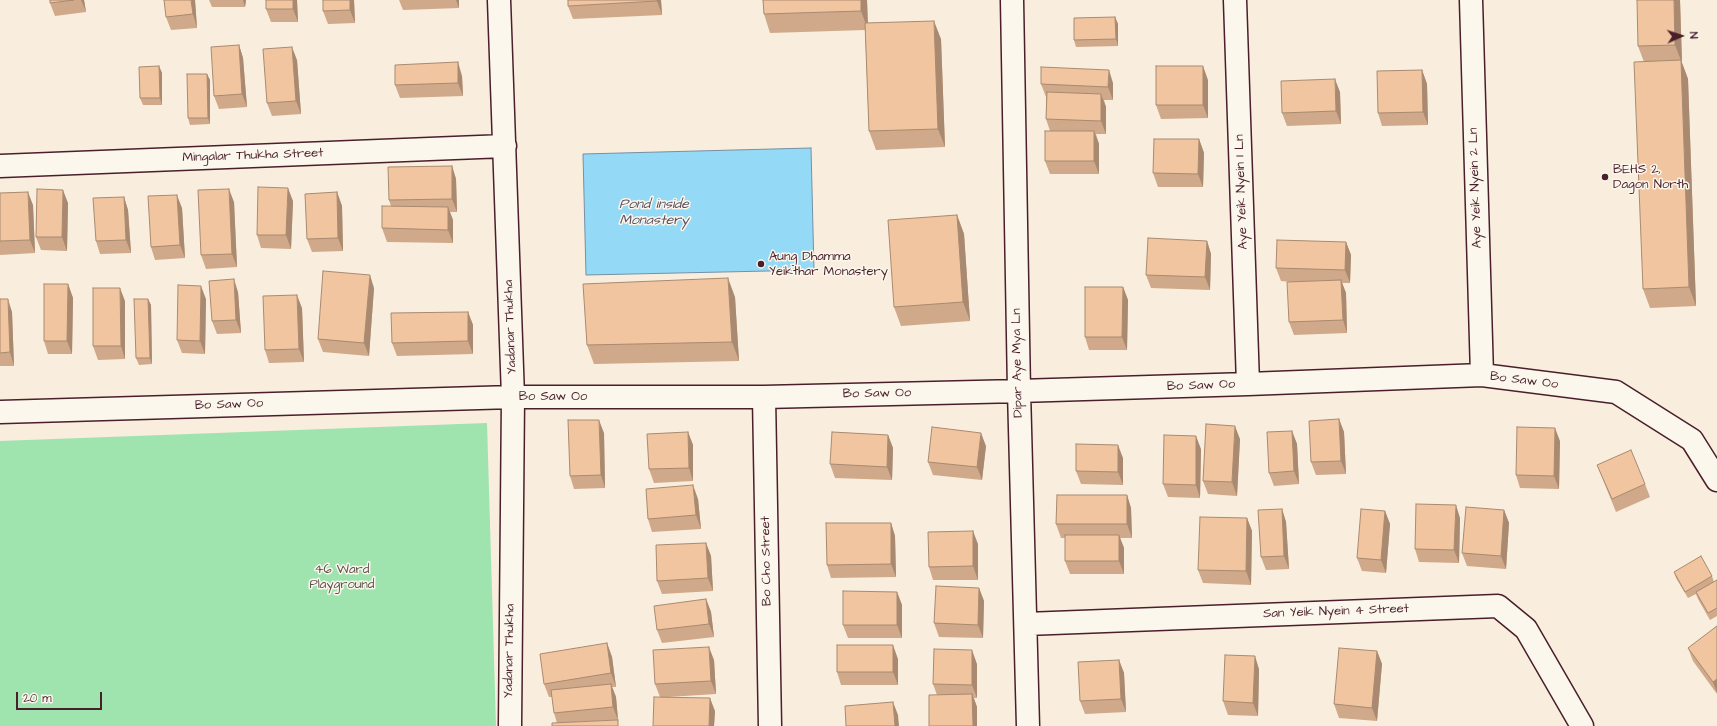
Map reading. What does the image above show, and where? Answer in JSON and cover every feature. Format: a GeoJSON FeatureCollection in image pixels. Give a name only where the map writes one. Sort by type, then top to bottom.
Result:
{"type":"FeatureCollection","features":[{"type":"Feature","properties":{"kind":"street","name":"Yadanar Thukha"},"geometry":{"type":"LineString","coordinates":[[499,0],[513,397],[510,726]]}},
{"type":"Feature","properties":{"kind":"street","name":"Dipar Aye Mya Ln"},"geometry":{"type":"LineString","coordinates":[[1012,0],[1019,390],[1028,726]]}},
{"type":"Feature","properties":{"kind":"street","name":"Aye Yeik Nyein 1 Ln"},"geometry":{"type":"LineString","coordinates":[[1236,0],[1248,384]]}},
{"type":"Feature","properties":{"kind":"street","name":"Aye Yeik Nyein 2 Ln"},"geometry":{"type":"LineString","coordinates":[[1471,0],[1482,375]]}},
{"type":"Feature","properties":{"kind":"street","name":"Mingalar Thukha Street"},"geometry":{"type":"LineString","coordinates":[[0,166],[505,146]]}},
{"type":"Feature","properties":{"kind":"street","name":"Bo Saw Oo"},"geometry":{"type":"LineString","coordinates":[[0,412],[513,397],[764,397],[1248,384],[1482,375],[1616,392],[1692,440],[1717,480]]}},
{"type":"Feature","properties":{"kind":"street","name":"Bo Cho Street"},"geometry":{"type":"LineString","coordinates":[[764,397],[770,726]]}},
{"type":"Feature","properties":{"kind":"street","name":"San Yeik Nyein 4 Street"},"geometry":{"type":"LineString","coordinates":[[1026,624],[1498,606],[1526,629],[1582,726]]}},
{"type":"Feature","properties":{"kind":"green space","name":"46 Ward Playground"},"geometry":{"type":"Polygon","coordinates":[[[487,423],[496,726],[0,726],[0,441],[487,423]]]}},
{"type":"Feature","properties":{"kind":"water","name":"Pond inside Monastery"},"geometry":{"type":"Polygon","coordinates":[[[811,148],[814,270],[586,275],[583,154],[811,148]]]}},
{"type":"Feature","properties":{"kind":"building"},"geometry":{"type":"Polygon","coordinates":[[[50,0],[74,0],[50,3],[50,0]]]}},
{"type":"Feature","properties":{"kind":"building"},"geometry":{"type":"Polygon","coordinates":[[[164,0],[191,0],[193,14],[166,17],[164,0]]]}},
{"type":"Feature","properties":{"kind":"building"},"geometry":{"type":"Polygon","coordinates":[[[266,0],[293,0],[293,9],[266,9],[266,0]]]}},
{"type":"Feature","properties":{"kind":"building"},"geometry":{"type":"Polygon","coordinates":[[[323,0],[350,0],[350,10],[323,11],[323,0]]]}},
{"type":"Feature","properties":{"kind":"building"},"geometry":{"type":"Polygon","coordinates":[[[568,0],[657,0],[657,1],[568,6],[568,0]]]}},
{"type":"Feature","properties":{"kind":"building"},"geometry":{"type":"Polygon","coordinates":[[[763,0],[861,0],[861,11],[764,14],[763,0]]]}},
{"type":"Feature","properties":{"kind":"building"},"geometry":{"type":"Polygon","coordinates":[[[1637,0],[1674,0],[1675,45],[1638,46],[1637,0]]]}},
{"type":"Feature","properties":{"kind":"building"},"geometry":{"type":"Polygon","coordinates":[[[1115,17],[1116,39],[1074,40],[1074,18],[1115,17]]]}},
{"type":"Feature","properties":{"kind":"building"},"geometry":{"type":"Polygon","coordinates":[[[934,21],[938,129],[869,131],[865,23],[934,21]]]}},
{"type":"Feature","properties":{"kind":"building"},"geometry":{"type":"Polygon","coordinates":[[[239,45],[242,94],[214,96],[211,47],[239,45]]]}},
{"type":"Feature","properties":{"kind":"building"},"geometry":{"type":"Polygon","coordinates":[[[292,47],[296,101],[267,103],[263,49],[292,47]]]}},
{"type":"Feature","properties":{"kind":"building"},"geometry":{"type":"Polygon","coordinates":[[[1681,60],[1689,287],[1643,289],[1634,62],[1681,60]]]}},
{"type":"Feature","properties":{"kind":"building"},"geometry":{"type":"Polygon","coordinates":[[[458,62],[458,83],[395,85],[395,65],[458,62]]]}},
{"type":"Feature","properties":{"kind":"building"},"geometry":{"type":"Polygon","coordinates":[[[159,66],[160,98],[140,98],[139,67],[159,66]]]}},
{"type":"Feature","properties":{"kind":"building"},"geometry":{"type":"Polygon","coordinates":[[[1156,66],[1203,66],[1203,105],[1156,105],[1156,66]]]}},
{"type":"Feature","properties":{"kind":"building"},"geometry":{"type":"Polygon","coordinates":[[[1041,67],[1109,70],[1108,87],[1041,84],[1041,67]]]}},
{"type":"Feature","properties":{"kind":"building"},"geometry":{"type":"Polygon","coordinates":[[[1422,70],[1423,112],[1378,113],[1377,71],[1422,70]]]}},
{"type":"Feature","properties":{"kind":"building"},"geometry":{"type":"Polygon","coordinates":[[[187,74],[207,74],[208,118],[188,118],[187,74]]]}},
{"type":"Feature","properties":{"kind":"building"},"geometry":{"type":"Polygon","coordinates":[[[1335,79],[1336,111],[1282,113],[1281,81],[1335,79]]]}},
{"type":"Feature","properties":{"kind":"building"},"geometry":{"type":"Polygon","coordinates":[[[1047,92],[1101,94],[1101,121],[1046,119],[1047,92]]]}},
{"type":"Feature","properties":{"kind":"building"},"geometry":{"type":"Polygon","coordinates":[[[1045,131],[1094,131],[1094,161],[1045,161],[1045,131]]]}},
{"type":"Feature","properties":{"kind":"building"},"geometry":{"type":"Polygon","coordinates":[[[1154,139],[1199,139],[1198,174],[1153,173],[1154,139]]]}},
{"type":"Feature","properties":{"kind":"building"},"geometry":{"type":"Polygon","coordinates":[[[452,166],[452,199],[389,200],[388,167],[452,166]]]}},
{"type":"Feature","properties":{"kind":"building"},"geometry":{"type":"Polygon","coordinates":[[[258,187],[288,188],[286,235],[257,235],[258,187]]]}},
{"type":"Feature","properties":{"kind":"building"},"geometry":{"type":"Polygon","coordinates":[[[37,189],[63,190],[62,237],[36,237],[37,189]]]}},
{"type":"Feature","properties":{"kind":"building"},"geometry":{"type":"Polygon","coordinates":[[[229,189],[232,254],[201,255],[198,190],[229,189]]]}},
{"type":"Feature","properties":{"kind":"building"},"geometry":{"type":"Polygon","coordinates":[[[28,192],[30,240],[0,241],[0,193],[28,192]]]}},
{"type":"Feature","properties":{"kind":"building"},"geometry":{"type":"Polygon","coordinates":[[[337,192],[338,238],[307,239],[305,194],[337,192]]]}},
{"type":"Feature","properties":{"kind":"building"},"geometry":{"type":"Polygon","coordinates":[[[177,195],[180,245],[151,247],[148,196],[177,195]]]}},
{"type":"Feature","properties":{"kind":"building"},"geometry":{"type":"Polygon","coordinates":[[[124,197],[126,240],[96,241],[93,198],[124,197]]]}},
{"type":"Feature","properties":{"kind":"building"},"geometry":{"type":"Polygon","coordinates":[[[382,206],[448,207],[448,230],[382,228],[382,206]]]}},
{"type":"Feature","properties":{"kind":"building"},"geometry":{"type":"Polygon","coordinates":[[[957,215],[963,302],[894,307],[888,220],[957,215]]]}},
{"type":"Feature","properties":{"kind":"building"},"geometry":{"type":"Polygon","coordinates":[[[1148,238],[1207,241],[1205,277],[1146,275],[1148,238]]]}},
{"type":"Feature","properties":{"kind":"building"},"geometry":{"type":"Polygon","coordinates":[[[1277,240],[1346,242],[1345,270],[1276,268],[1277,240]]]}},
{"type":"Feature","properties":{"kind":"building"},"geometry":{"type":"Polygon","coordinates":[[[323,271],[370,275],[364,343],[318,339],[323,271]]]}},
{"type":"Feature","properties":{"kind":"building"},"geometry":{"type":"Polygon","coordinates":[[[728,278],[732,342],[587,345],[583,284],[728,278]]]}},
{"type":"Feature","properties":{"kind":"building"},"geometry":{"type":"Polygon","coordinates":[[[234,279],[236,320],[212,321],[209,281],[234,279]]]}},
{"type":"Feature","properties":{"kind":"building"},"geometry":{"type":"Polygon","coordinates":[[[1341,280],[1343,320],[1289,322],[1287,282],[1341,280]]]}},
{"type":"Feature","properties":{"kind":"building"},"geometry":{"type":"Polygon","coordinates":[[[44,284],[68,284],[67,341],[44,341],[44,284]]]}},
{"type":"Feature","properties":{"kind":"building"},"geometry":{"type":"Polygon","coordinates":[[[178,285],[201,286],[200,341],[177,340],[178,285]]]}},
{"type":"Feature","properties":{"kind":"building"},"geometry":{"type":"Polygon","coordinates":[[[1085,287],[1123,287],[1122,337],[1085,337],[1085,287]]]}},
{"type":"Feature","properties":{"kind":"building"},"geometry":{"type":"Polygon","coordinates":[[[93,288],[120,288],[121,346],[93,346],[93,288]]]}},
{"type":"Feature","properties":{"kind":"building"},"geometry":{"type":"Polygon","coordinates":[[[297,295],[299,349],[265,350],[263,296],[297,295]]]}},
{"type":"Feature","properties":{"kind":"building"},"geometry":{"type":"Polygon","coordinates":[[[0,299],[8,299],[10,352],[0,353],[0,299]]]}},
{"type":"Feature","properties":{"kind":"building"},"geometry":{"type":"Polygon","coordinates":[[[134,299],[148,299],[150,358],[136,358],[134,299]]]}},
{"type":"Feature","properties":{"kind":"building"},"geometry":{"type":"Polygon","coordinates":[[[468,312],[468,341],[392,343],[391,313],[468,312]]]}},
{"type":"Feature","properties":{"kind":"building"},"geometry":{"type":"Polygon","coordinates":[[[1339,419],[1341,461],[1311,462],[1309,421],[1339,419]]]}},
{"type":"Feature","properties":{"kind":"building"},"geometry":{"type":"Polygon","coordinates":[[[568,420],[599,420],[601,475],[570,476],[568,420]]]}},
{"type":"Feature","properties":{"kind":"building"},"geometry":{"type":"Polygon","coordinates":[[[1206,424],[1235,426],[1232,482],[1203,481],[1206,424]]]}},
{"type":"Feature","properties":{"kind":"building"},"geometry":{"type":"Polygon","coordinates":[[[932,427],[981,433],[977,467],[928,462],[932,427]]]}},
{"type":"Feature","properties":{"kind":"building"},"geometry":{"type":"Polygon","coordinates":[[[1517,427],[1555,428],[1554,476],[1516,475],[1517,427]]]}},
{"type":"Feature","properties":{"kind":"building"},"geometry":{"type":"Polygon","coordinates":[[[1292,431],[1294,471],[1269,473],[1267,432],[1292,431]]]}},
{"type":"Feature","properties":{"kind":"building"},"geometry":{"type":"Polygon","coordinates":[[[688,432],[689,468],[649,469],[647,434],[688,432]]]}},
{"type":"Feature","properties":{"kind":"building"},"geometry":{"type":"Polygon","coordinates":[[[832,432],[888,435],[887,467],[830,464],[832,432]]]}},
{"type":"Feature","properties":{"kind":"building"},"geometry":{"type":"Polygon","coordinates":[[[1164,435],[1196,436],[1196,485],[1163,484],[1164,435]]]}},
{"type":"Feature","properties":{"kind":"building"},"geometry":{"type":"Polygon","coordinates":[[[1076,444],[1118,445],[1118,472],[1076,471],[1076,444]]]}},
{"type":"Feature","properties":{"kind":"building"},"geometry":{"type":"Polygon","coordinates":[[[1631,450],[1645,484],[1612,499],[1597,465],[1631,450]]]}},
{"type":"Feature","properties":{"kind":"building"},"geometry":{"type":"Polygon","coordinates":[[[693,485],[696,515],[648,519],[646,489],[693,485]]]}},
{"type":"Feature","properties":{"kind":"building"},"geometry":{"type":"Polygon","coordinates":[[[1057,495],[1127,495],[1127,524],[1056,524],[1057,495]]]}},
{"type":"Feature","properties":{"kind":"building"},"geometry":{"type":"Polygon","coordinates":[[[1416,504],[1456,505],[1454,550],[1415,549],[1416,504]]]}},
{"type":"Feature","properties":{"kind":"building"},"geometry":{"type":"Polygon","coordinates":[[[1466,507],[1504,510],[1501,556],[1462,553],[1466,507]]]}},
{"type":"Feature","properties":{"kind":"building"},"geometry":{"type":"Polygon","coordinates":[[[1282,509],[1284,556],[1261,557],[1258,510],[1282,509]]]}},
{"type":"Feature","properties":{"kind":"building"},"geometry":{"type":"Polygon","coordinates":[[[1361,509],[1385,511],[1381,560],[1357,558],[1361,509]]]}},
{"type":"Feature","properties":{"kind":"building"},"geometry":{"type":"Polygon","coordinates":[[[1200,517],[1247,518],[1246,571],[1198,570],[1200,517]]]}},
{"type":"Feature","properties":{"kind":"building"},"geometry":{"type":"Polygon","coordinates":[[[826,523],[891,523],[891,564],[827,565],[826,523]]]}},
{"type":"Feature","properties":{"kind":"building"},"geometry":{"type":"Polygon","coordinates":[[[973,531],[973,566],[929,567],[928,532],[973,531]]]}},
{"type":"Feature","properties":{"kind":"building"},"geometry":{"type":"Polygon","coordinates":[[[1065,535],[1119,535],[1119,561],[1065,561],[1065,535]]]}},
{"type":"Feature","properties":{"kind":"building"},"geometry":{"type":"Polygon","coordinates":[[[706,543],[708,578],[657,581],[656,545],[706,543]]]}},
{"type":"Feature","properties":{"kind":"building"},"geometry":{"type":"Polygon","coordinates":[[[1701,556],[1712,576],[1685,592],[1674,572],[1701,556]]]}},
{"type":"Feature","properties":{"kind":"building"},"geometry":{"type":"Polygon","coordinates":[[[1717,580],[1717,608],[1708,613],[1696,592],[1717,580]]]}},
{"type":"Feature","properties":{"kind":"building"},"geometry":{"type":"Polygon","coordinates":[[[936,586],[979,588],[978,625],[934,623],[936,586]]]}},
{"type":"Feature","properties":{"kind":"building"},"geometry":{"type":"Polygon","coordinates":[[[843,591],[897,592],[897,625],[843,625],[843,591]]]}},
{"type":"Feature","properties":{"kind":"building"},"geometry":{"type":"Polygon","coordinates":[[[706,599],[709,624],[657,630],[654,606],[706,599]]]}},
{"type":"Feature","properties":{"kind":"building"},"geometry":{"type":"Polygon","coordinates":[[[1717,626],[1717,679],[1713,682],[1688,648],[1717,626]]]}},
{"type":"Feature","properties":{"kind":"building"},"geometry":{"type":"Polygon","coordinates":[[[607,643],[611,673],[544,684],[540,654],[607,643]]]}},
{"type":"Feature","properties":{"kind":"building"},"geometry":{"type":"Polygon","coordinates":[[[837,645],[893,645],[893,672],[837,672],[837,645]]]}},
{"type":"Feature","properties":{"kind":"building"},"geometry":{"type":"Polygon","coordinates":[[[709,647],[711,681],[655,684],[653,650],[709,647]]]}},
{"type":"Feature","properties":{"kind":"building"},"geometry":{"type":"Polygon","coordinates":[[[1339,648],[1377,651],[1372,708],[1334,704],[1339,648]]]}},
{"type":"Feature","properties":{"kind":"building"},"geometry":{"type":"Polygon","coordinates":[[[934,649],[972,650],[972,685],[933,684],[934,649]]]}},
{"type":"Feature","properties":{"kind":"building"},"geometry":{"type":"Polygon","coordinates":[[[1225,655],[1255,656],[1253,703],[1223,701],[1225,655]]]}},
{"type":"Feature","properties":{"kind":"building"},"geometry":{"type":"Polygon","coordinates":[[[1119,660],[1121,699],[1080,701],[1078,662],[1119,660]]]}},
{"type":"Feature","properties":{"kind":"building"},"geometry":{"type":"Polygon","coordinates":[[[611,684],[613,707],[554,713],[551,690],[611,684]]]}},
{"type":"Feature","properties":{"kind":"building"},"geometry":{"type":"Polygon","coordinates":[[[972,694],[973,726],[929,726],[929,695],[972,694]]]}},
{"type":"Feature","properties":{"kind":"building"},"geometry":{"type":"Polygon","coordinates":[[[654,697],[710,698],[709,726],[653,726],[654,697]]]}},
{"type":"Feature","properties":{"kind":"building"},"geometry":{"type":"Polygon","coordinates":[[[893,702],[895,726],[846,726],[845,706],[893,702]]]}},
{"type":"Feature","properties":{"kind":"building"},"geometry":{"type":"Polygon","coordinates":[[[618,720],[618,726],[552,726],[552,723],[618,720]]]}},
{"type":"Feature","properties":{"kind":"place","name":"BEHS 2, Dagon North"},"geometry":{"type":"Point","coordinates":[1605,177]}},
{"type":"Feature","properties":{"kind":"place","name":"Aung Dhamma Yeikthar Monastery"},"geometry":{"type":"Point","coordinates":[761,264]}}]}
